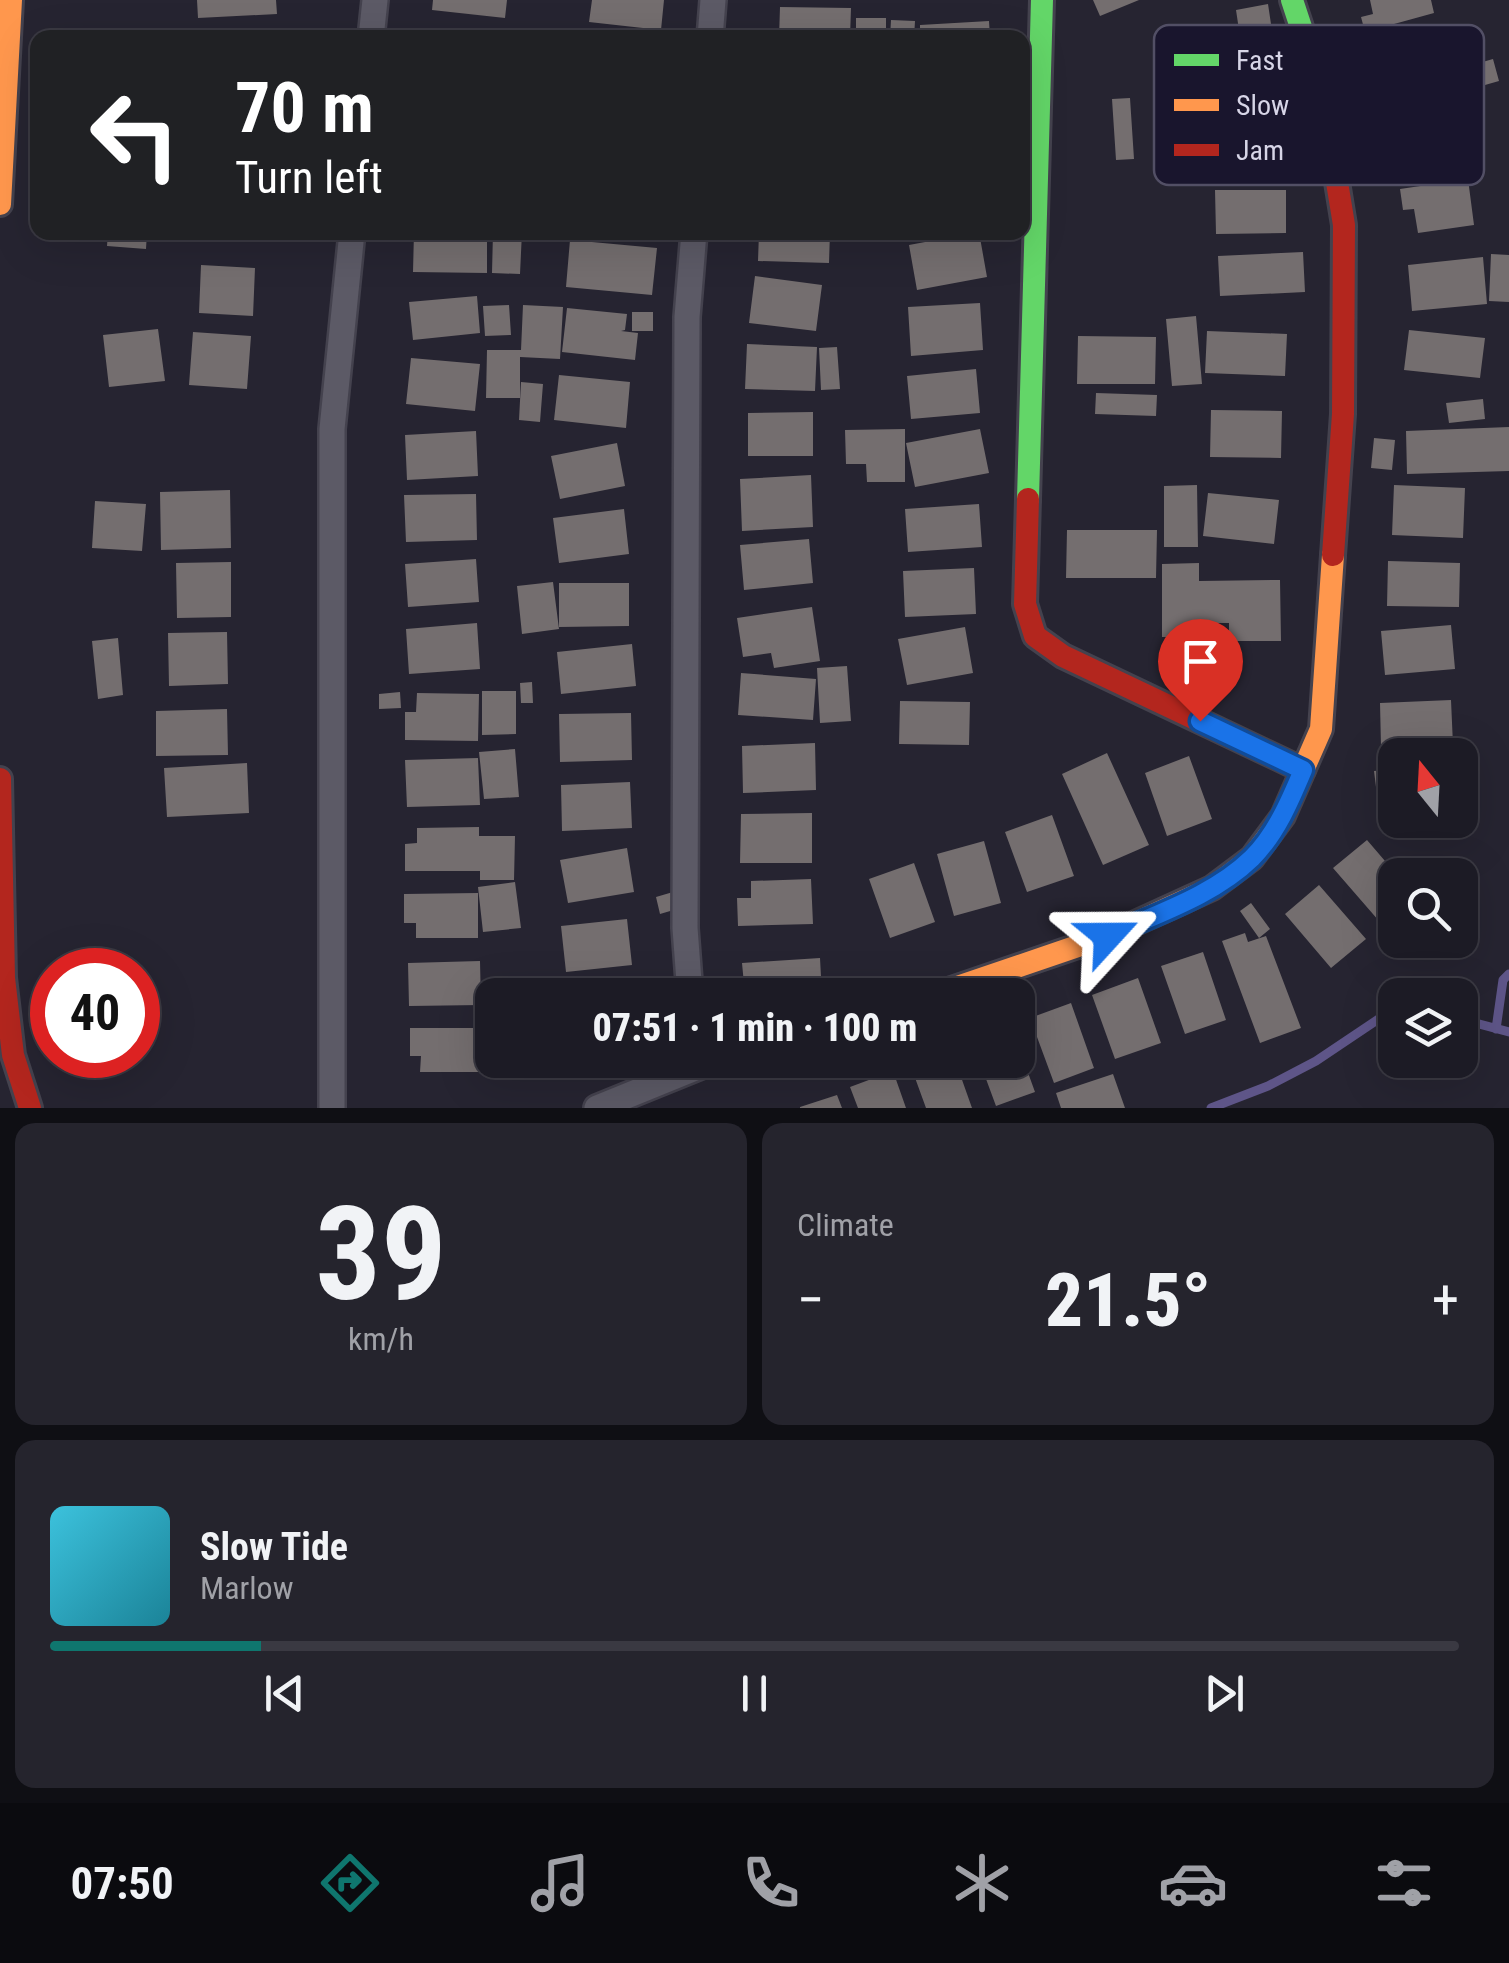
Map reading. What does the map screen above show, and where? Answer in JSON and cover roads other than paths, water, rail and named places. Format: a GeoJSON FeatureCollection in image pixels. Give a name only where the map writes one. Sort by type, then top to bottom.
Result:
{"type":"FeatureCollection","features":[{"type":"Feature","properties":{"kind":"street"},"geometry":{"type":"LineString","coordinates":[[0,204],[12,0]]}},
{"type":"Feature","properties":{"kind":"street"},"geometry":{"type":"LineString","coordinates":[[372,30],[375,0]]}},
{"type":"Feature","properties":{"kind":"street"},"geometry":{"type":"LineString","coordinates":[[711,30],[713,0]]}},
{"type":"Feature","properties":{"kind":"street"},"geometry":{"type":"LineString","coordinates":[[1042,0],[1025,604],[1035,636],[1064,656],[1303,770]]}},
{"type":"Feature","properties":{"kind":"street"},"geometry":{"type":"LineString","coordinates":[[1292,0],[1300,25]]}},
{"type":"Feature","properties":{"kind":"street"},"geometry":{"type":"LineString","coordinates":[[990,978],[1108,936],[1212,888],[1252,858],[1284,816],[1321,729],[1343,414],[1344,226],[1337,185]]}},
{"type":"Feature","properties":{"kind":"street"},"geometry":{"type":"LineString","coordinates":[[332,1108],[332,428],[351,240]]}},
{"type":"Feature","properties":{"kind":"street"},"geometry":{"type":"LineString","coordinates":[[689,978],[685,928],[686,337],[693,240]]}},
{"type":"Feature","properties":{"kind":"street"},"geometry":{"type":"LineString","coordinates":[[0,779],[4,978],[14,1055],[30,1108]]}},
{"type":"Feature","properties":{"kind":"street"},"geometry":{"type":"LineString","coordinates":[[597,1108],[665,1078]]}},
{"type":"Feature","properties":{"kind":"waterway"},"geometry":{"type":"LineString","coordinates":[[1496,1029],[1503,980],[1509,974]]}},
{"type":"Feature","properties":{"kind":"waterway"},"geometry":{"type":"LineString","coordinates":[[1211,1108],[1268,1086],[1316,1061],[1378,1019]]}},
{"type":"Feature","properties":{"kind":"waterway"},"geometry":{"type":"LineString","coordinates":[[1478,1024],[1509,1032]]}}]}
